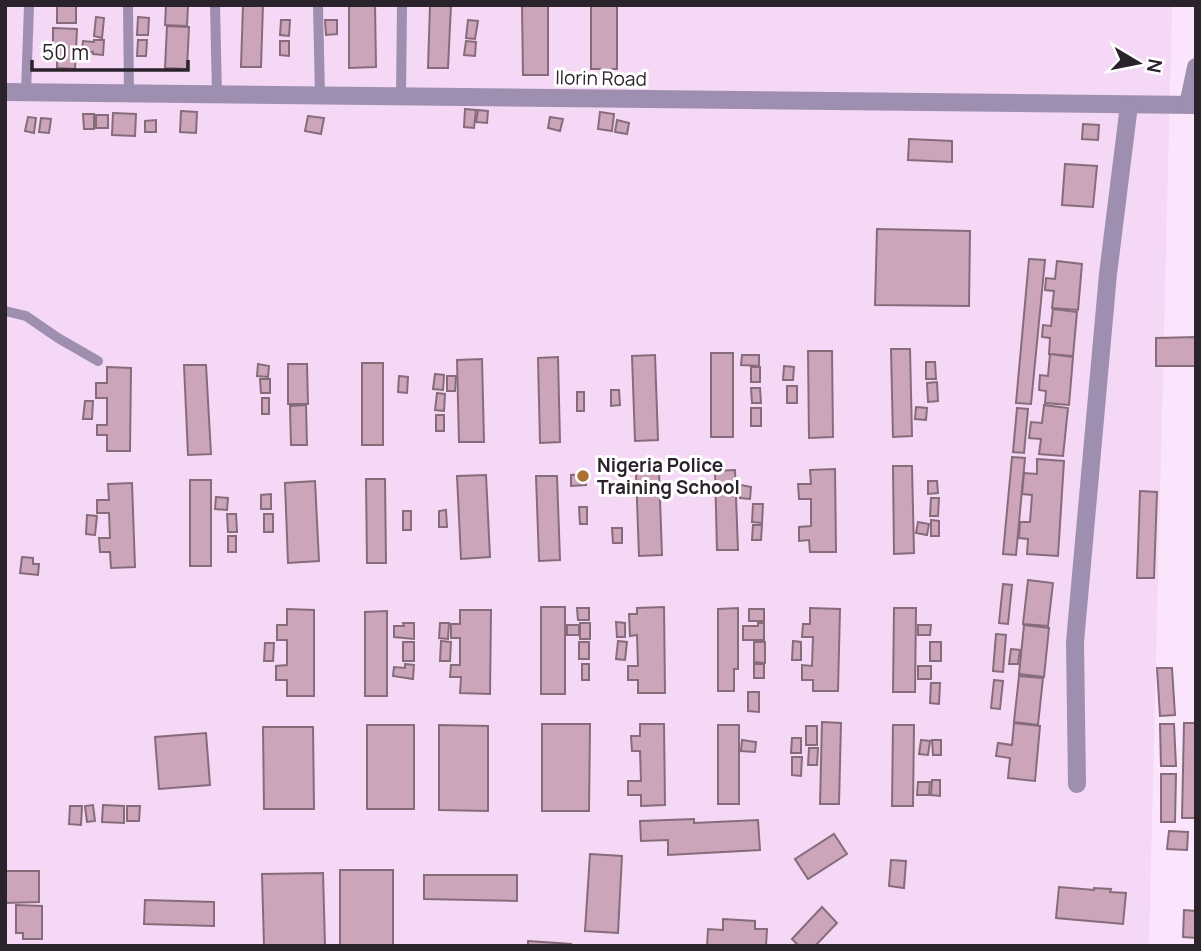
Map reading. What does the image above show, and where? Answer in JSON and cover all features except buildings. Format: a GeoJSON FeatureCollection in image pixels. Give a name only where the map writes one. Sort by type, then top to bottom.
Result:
{"type":"FeatureCollection","features":[{"type":"Feature","properties":{"kind":"street"},"geometry":{"type":"LineString","coordinates":[[1192,105],[1196,67]]}},
{"type":"Feature","properties":{"kind":"street","name":"Ilorin Road"},"geometry":{"type":"LineString","coordinates":[[5,92],[1192,105]]}},
{"type":"Feature","properties":{"kind":"street"},"geometry":{"type":"LineString","coordinates":[[1077,784],[1075,642],[1108,274],[1129,105]]}},
{"type":"Feature","properties":{"kind":"lane"},"geometry":{"type":"LineString","coordinates":[[26,93],[29,5]]}},
{"type":"Feature","properties":{"kind":"lane"},"geometry":{"type":"LineString","coordinates":[[128,5],[129,94]]}},
{"type":"Feature","properties":{"kind":"lane"},"geometry":{"type":"LineString","coordinates":[[215,5],[217,95]]}},
{"type":"Feature","properties":{"kind":"lane"},"geometry":{"type":"LineString","coordinates":[[318,5],[320,96]]}},
{"type":"Feature","properties":{"kind":"lane"},"geometry":{"type":"LineString","coordinates":[[401,97],[402,5]]}},
{"type":"Feature","properties":{"kind":"lane"},"geometry":{"type":"LineString","coordinates":[[5,311],[26,316],[98,361]]}},
{"type":"Feature","properties":{"kind":"shaded area","name":"Nigeria Police Training School"},"geometry":{"type":"Polygon","coordinates":[[[5,5],[1172,5],[1149,946],[5,946],[5,5]]]}},
{"type":"Feature","properties":{"kind":"place","name":"Nigeria Police Training School"},"geometry":{"type":"Point","coordinates":[583,476]}}]}
